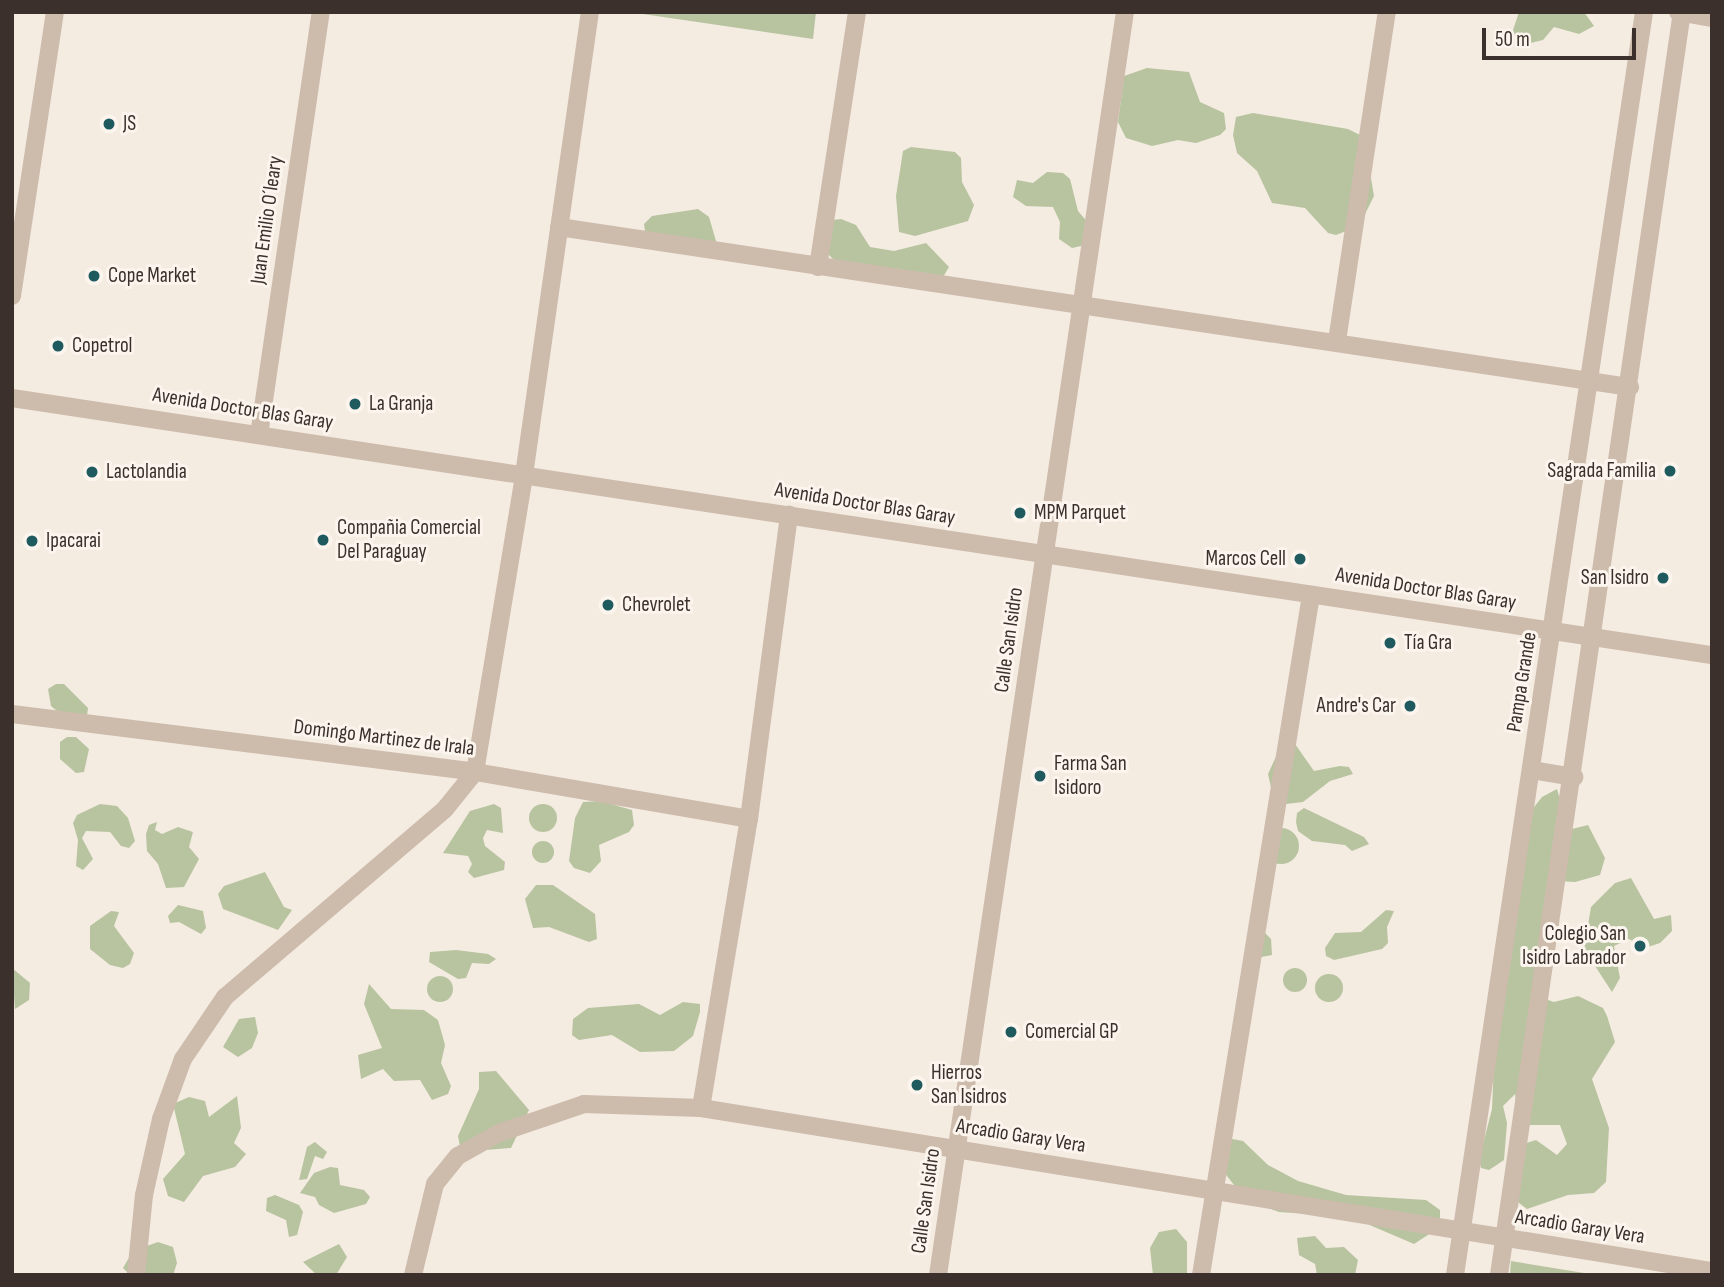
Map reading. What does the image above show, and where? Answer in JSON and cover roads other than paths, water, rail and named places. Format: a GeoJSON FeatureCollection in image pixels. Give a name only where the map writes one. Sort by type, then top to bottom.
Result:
{"type":"FeatureCollection","features":[{"type":"Feature","properties":{"kind":"street"},"geometry":{"type":"LineString","coordinates":[[12,296],[55,12]]}},
{"type":"Feature","properties":{"kind":"street","name":"Juan Emilio O´leary"},"geometry":{"type":"LineString","coordinates":[[258,435],[321,12]]}},
{"type":"Feature","properties":{"kind":"street"},"geometry":{"type":"LineString","coordinates":[[136,1275],[144,1195],[161,1119],[183,1059],[225,998],[445,809],[475,772],[524,475],[590,12]]}},
{"type":"Feature","properties":{"kind":"street"},"geometry":{"type":"LineString","coordinates":[[818,267],[858,12]]}},
{"type":"Feature","properties":{"kind":"street","name":"Calle San Isidro"},"geometry":{"type":"LineString","coordinates":[[938,1275],[1125,12]]}},
{"type":"Feature","properties":{"kind":"street"},"geometry":{"type":"LineString","coordinates":[[1337,341],[1387,12]]}},
{"type":"Feature","properties":{"kind":"street","name":"Pampa Grande"},"geometry":{"type":"LineString","coordinates":[[1455,1275],[1644,12]]}},
{"type":"Feature","properties":{"kind":"street"},"geometry":{"type":"LineString","coordinates":[[1499,1275],[1595,637],[1681,12],[1712,18]]}},
{"type":"Feature","properties":{"kind":"street"},"geometry":{"type":"LineString","coordinates":[[559,228],[1337,341],[1630,387]]}},
{"type":"Feature","properties":{"kind":"street","name":"Avenida Doctor Blas Garay"},"geometry":{"type":"LineString","coordinates":[[12,398],[1712,655]]}},
{"type":"Feature","properties":{"kind":"street"},"geometry":{"type":"LineString","coordinates":[[702,1108],[749,819],[789,515]]}},
{"type":"Feature","properties":{"kind":"street"},"geometry":{"type":"LineString","coordinates":[[1201,1275],[1311,594]]}},
{"type":"Feature","properties":{"kind":"street","name":"Domingo Martinez de Irala"},"geometry":{"type":"LineString","coordinates":[[12,714],[475,772],[749,819]]}},
{"type":"Feature","properties":{"kind":"street"},"geometry":{"type":"LineString","coordinates":[[1532,770],[1574,777]]}},
{"type":"Feature","properties":{"kind":"street","name":"Arcadio Garay Vera"},"geometry":{"type":"LineString","coordinates":[[413,1275],[435,1184],[458,1156],[499,1132],[584,1104],[702,1108],[1712,1271]]}},
{"type":"Feature","properties":{"kind":"place","name":"JS"},"geometry":{"type":"Point","coordinates":[109,124]}},
{"type":"Feature","properties":{"kind":"place","name":"Cope Market"},"geometry":{"type":"Point","coordinates":[94,276]}},
{"type":"Feature","properties":{"kind":"place","name":"Copetrol"},"geometry":{"type":"Point","coordinates":[58,346]}},
{"type":"Feature","properties":{"kind":"place","name":"La Granja"},"geometry":{"type":"Point","coordinates":[355,404]}},
{"type":"Feature","properties":{"kind":"place","name":"Sagrada Familia"},"geometry":{"type":"Point","coordinates":[1670,471]}},
{"type":"Feature","properties":{"kind":"place","name":"Lactolandia"},"geometry":{"type":"Point","coordinates":[92,472]}},
{"type":"Feature","properties":{"kind":"place","name":"MPM Parquet"},"geometry":{"type":"Point","coordinates":[1020,513]}},
{"type":"Feature","properties":{"kind":"place","name":"Compañia Comercial Del Paraguay"},"geometry":{"type":"Point","coordinates":[323,540]}},
{"type":"Feature","properties":{"kind":"place","name":"Ipacarai"},"geometry":{"type":"Point","coordinates":[32,541]}},
{"type":"Feature","properties":{"kind":"place","name":"Marcos Cell"},"geometry":{"type":"Point","coordinates":[1300,559]}},
{"type":"Feature","properties":{"kind":"place","name":"San Isidro"},"geometry":{"type":"Point","coordinates":[1663,578]}},
{"type":"Feature","properties":{"kind":"place","name":"Chevrolet"},"geometry":{"type":"Point","coordinates":[608,605]}},
{"type":"Feature","properties":{"kind":"place","name":"Tía Gra"},"geometry":{"type":"Point","coordinates":[1390,643]}},
{"type":"Feature","properties":{"kind":"place","name":"Andre's Car"},"geometry":{"type":"Point","coordinates":[1410,706]}},
{"type":"Feature","properties":{"kind":"place","name":"Farma San Isidoro"},"geometry":{"type":"Point","coordinates":[1040,776]}},
{"type":"Feature","properties":{"kind":"place","name":"Colegio San Isidro Labrador"},"geometry":{"type":"Point","coordinates":[1640,946]}},
{"type":"Feature","properties":{"kind":"place","name":"Comercial GP"},"geometry":{"type":"Point","coordinates":[1011,1032]}},
{"type":"Feature","properties":{"kind":"place","name":"Hierros San Isidros"},"geometry":{"type":"Point","coordinates":[917,1085]}}]}
